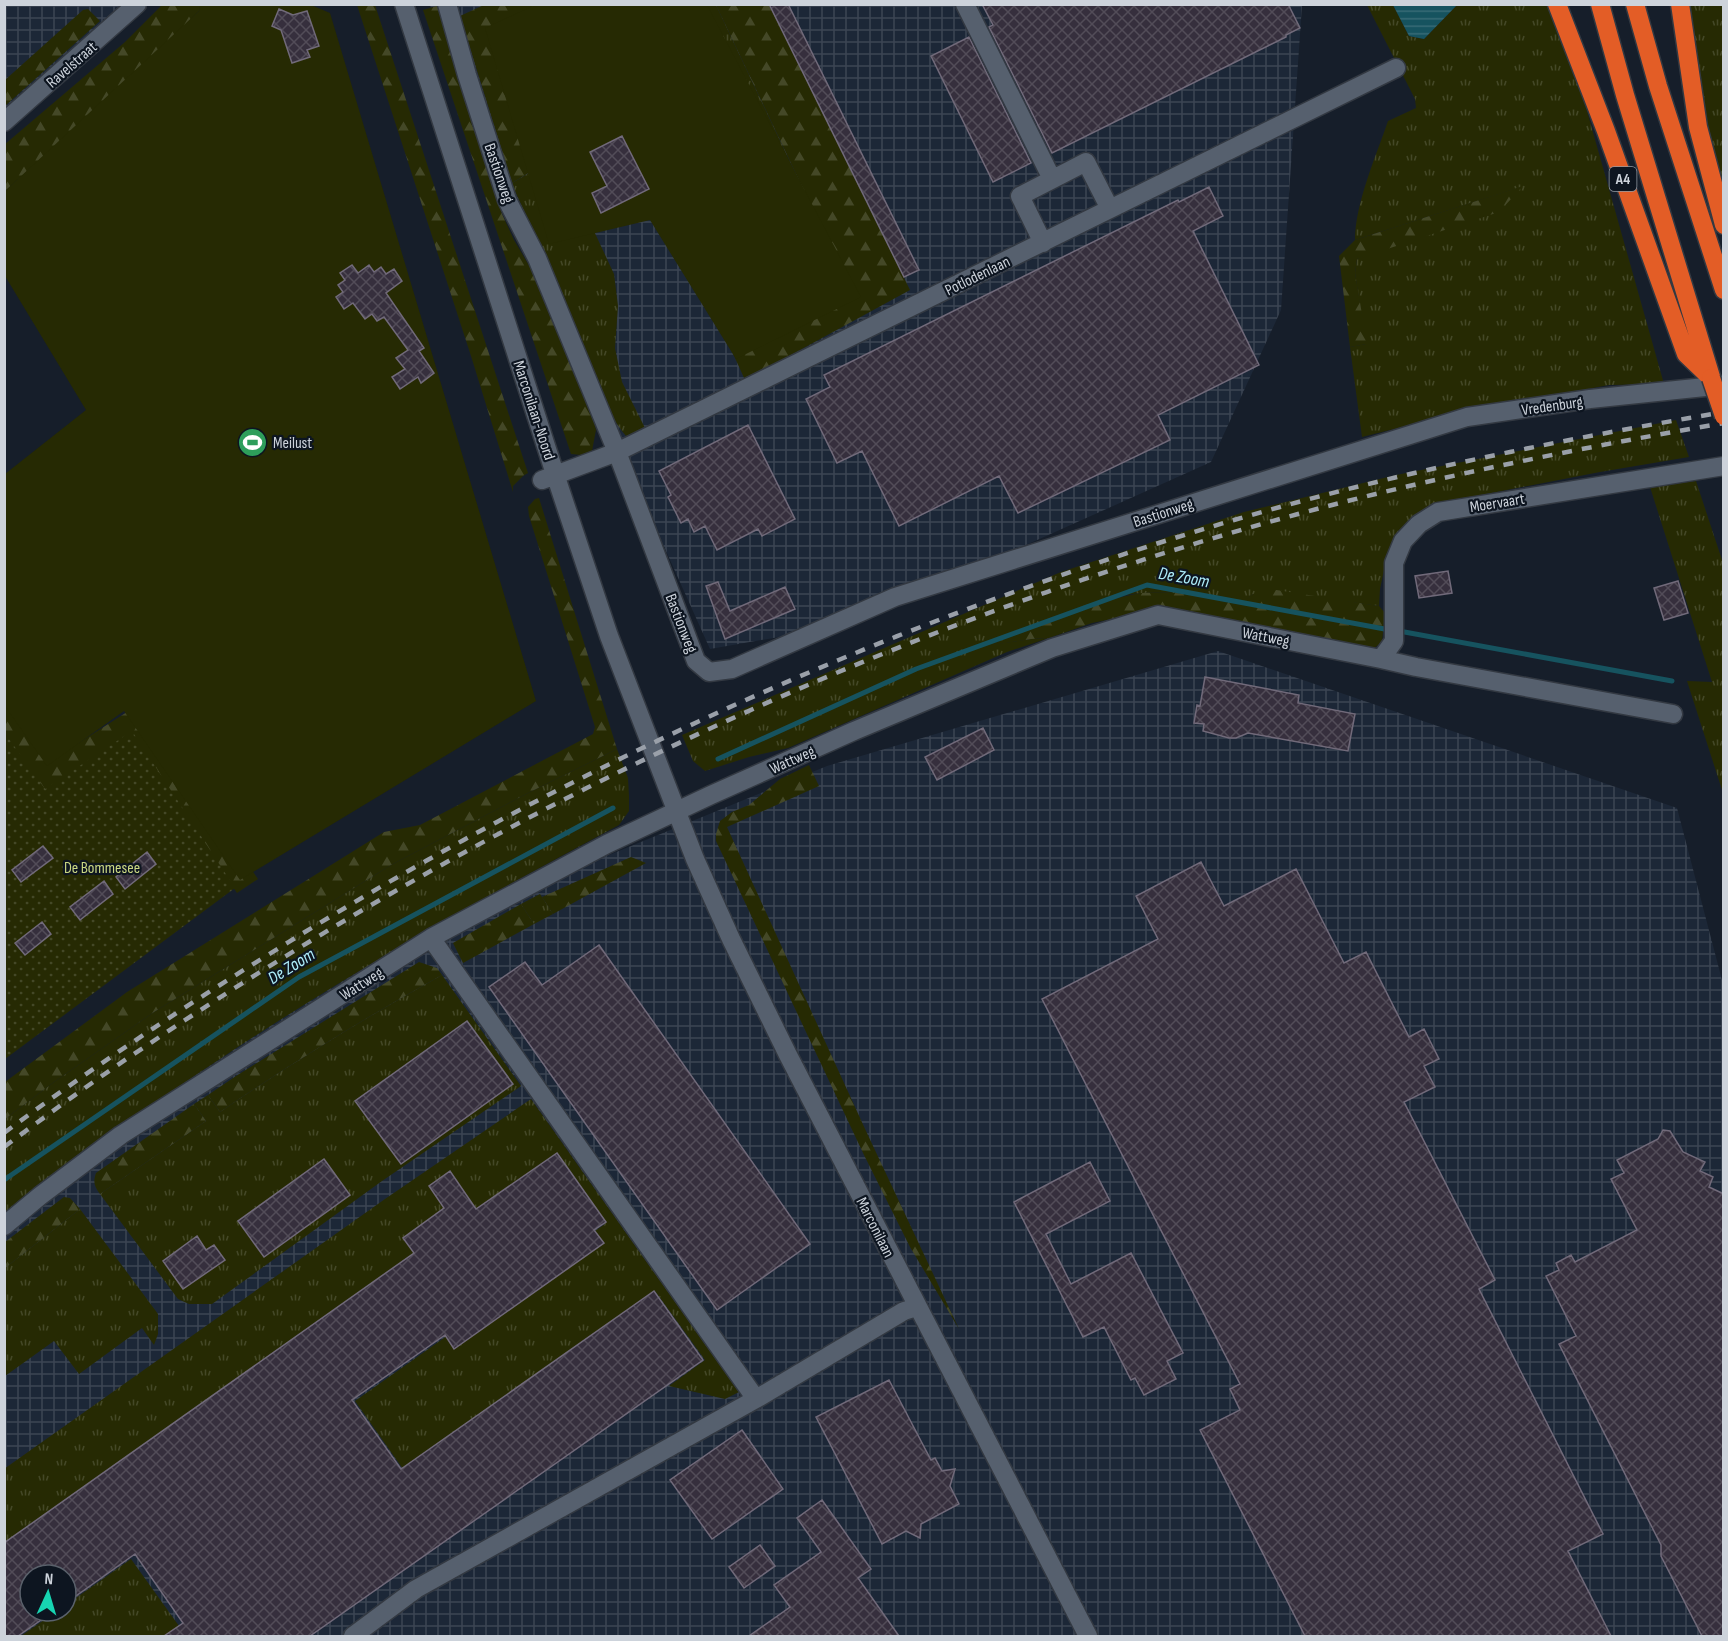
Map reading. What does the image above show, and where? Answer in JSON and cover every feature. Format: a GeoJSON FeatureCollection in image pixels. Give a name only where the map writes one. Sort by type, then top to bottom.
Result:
{"type":"FeatureCollection","features":[{"type":"Feature","properties":{"kind":"highway","name":"A4"},"geometry":{"type":"LineString","coordinates":[[1557,4],[1694,353],[1717,382],[1724,416]]}},
{"type":"Feature","properties":{"kind":"highway","name":"A4"},"geometry":{"type":"LineString","coordinates":[[1600,4],[1694,353]]}},
{"type":"Feature","properties":{"kind":"highway"},"geometry":{"type":"LineString","coordinates":[[1635,4],[1658,86],[1724,290]]}},
{"type":"Feature","properties":{"kind":"highway"},"geometry":{"type":"LineString","coordinates":[[1680,4],[1698,127],[1724,225]]}},
{"type":"Feature","properties":{"kind":"street","name":"Ravelstraat"},"geometry":{"type":"LineString","coordinates":[[4,122],[137,4]]}},
{"type":"Feature","properties":{"kind":"street","name":"Bastionweg"},"geometry":{"type":"LineString","coordinates":[[447,4],[507,200],[537,258],[617,452],[696,661],[709,672],[732,669],[895,597],[1383,442]]}},
{"type":"Feature","properties":{"kind":"street"},"geometry":{"type":"LineString","coordinates":[[965,4],[1052,179]]}},
{"type":"Feature","properties":{"kind":"street","name":"Marconilaan-Noord"},"geometry":{"type":"LineString","coordinates":[[405,5],[549,477],[677,812]]}},
{"type":"Feature","properties":{"kind":"street","name":"Potlodenlaan"},"geometry":{"type":"LineString","coordinates":[[549,477],[617,452],[1396,68]]}},
{"type":"Feature","properties":{"kind":"street"},"geometry":{"type":"LineString","coordinates":[[1042,243],[1020,196],[1086,162],[1110,209]]}},
{"type":"Feature","properties":{"kind":"street","name":"Vredenburg"},"geometry":{"type":"LineString","coordinates":[[1383,442],[1467,417],[1717,382]]}},
{"type":"Feature","properties":{"kind":"street","name":"Moervaart"},"geometry":{"type":"LineString","coordinates":[[1381,659],[1394,641],[1394,562],[1403,541],[1419,524],[1438,512],[1724,466]]}},
{"type":"Feature","properties":{"kind":"street","name":"Wattweg"},"geometry":{"type":"LineString","coordinates":[[4,1226],[121,1135],[431,938],[607,844],[854,731],[1052,648],[1158,615],[1416,667],[1673,714]]}},
{"type":"Feature","properties":{"kind":"street","name":"Marconilaan"},"geometry":{"type":"LineString","coordinates":[[677,812],[695,859],[731,939],[788,1055],[1088,1636]]}},
{"type":"Feature","properties":{"kind":"street"},"geometry":{"type":"LineString","coordinates":[[431,938],[756,1399]]}},
{"type":"Feature","properties":{"kind":"street"},"geometry":{"type":"LineString","coordinates":[[353,1636],[416,1589],[756,1399],[904,1311],[917,1307]]}},
{"type":"Feature","properties":{"kind":"shaded area"},"geometry":{"type":"Polygon","coordinates":[[[5,5],[129,5],[5,110],[5,5]]]}},
{"type":"Feature","properties":{"kind":"shaded area"},"geometry":{"type":"Polygon","coordinates":[[[430,5],[1302,5],[1281,310],[1211,462],[848,625],[710,649],[451,72],[430,5]]]}},
{"type":"Feature","properties":{"kind":"shaded area"},"geometry":{"type":"Polygon","coordinates":[[[1393,5],[1457,5],[1424,39],[1409,36],[1393,5]]]}},
{"type":"Feature","properties":{"kind":"shaded area"},"geometry":{"type":"Polygon","coordinates":[[[1218,651],[1677,808],[1723,984],[1723,1636],[5,1636],[5,1195],[274,992],[827,766],[1218,651]]]}},
{"type":"Feature","properties":{"kind":"green space"},"geometry":{"type":"Polygon","coordinates":[[[162,5],[201,5],[199,11],[147,63],[5,191],[4,145],[125,42],[162,5]]]}},
{"type":"Feature","properties":{"kind":"green space","name":"Meilust"},"geometry":{"type":"Polygon","coordinates":[[[200,5],[311,5],[330,13],[536,701],[240,880],[124,711],[47,766],[5,706],[5,474],[86,410],[5,276],[5,191],[199,11],[200,5]]]}},
{"type":"Feature","properties":{"kind":"green space"},"geometry":{"type":"Polygon","coordinates":[[[357,5],[375,5],[528,473],[513,486],[513,492],[471,356],[357,5]]]}},
{"type":"Feature","properties":{"kind":"green space"},"geometry":{"type":"Polygon","coordinates":[[[440,5],[502,214],[537,279],[592,414],[596,430],[592,451],[582,455],[571,454],[423,10],[440,5]]]}},
{"type":"Feature","properties":{"kind":"green space"},"geometry":{"type":"Polygon","coordinates":[[[484,5],[553,5],[550,160],[512,183],[460,16],[484,5]]]}},
{"type":"Feature","properties":{"kind":"green space"},"geometry":{"type":"Polygon","coordinates":[[[535,5],[707,5],[861,297],[736,359],[650,220],[549,244],[485,28],[535,5]]]}},
{"type":"Feature","properties":{"kind":"green space"},"geometry":{"type":"Polygon","coordinates":[[[696,5],[716,5],[851,291],[734,90],[579,199],[614,274],[618,306],[615,348],[622,382],[645,428],[626,436],[617,424],[588,367],[539,242],[512,183],[550,161],[696,5]]]}},
{"type":"Feature","properties":{"kind":"green space"},"geometry":{"type":"Polygon","coordinates":[[[716,5],[769,5],[910,290],[745,380],[730,347],[851,290],[716,5]]]}},
{"type":"Feature","properties":{"kind":"green space"},"geometry":{"type":"Polygon","coordinates":[[[1367,5],[1393,5],[1409,36],[1424,39],[1457,5],[1548,5],[1574,65],[1664,384],[1609,385],[1458,413],[1362,437],[1350,347],[1366,344],[1355,273],[1357,259],[1521,187],[1355,240],[1362,196],[1388,121],[1416,108],[1415,99],[1367,5]]]}},
{"type":"Feature","properties":{"kind":"green space"},"geometry":{"type":"Polygon","coordinates":[[[1687,5],[1723,5],[1723,202],[1702,123],[1687,5]]]}},
{"type":"Feature","properties":{"kind":"green space"},"geometry":{"type":"Polygon","coordinates":[[[88,9],[100,21],[5,106],[5,80],[83,10],[88,9]]]}},
{"type":"Feature","properties":{"kind":"green space"},"geometry":{"type":"Polygon","coordinates":[[[1523,186],[1499,212],[1357,259],[1355,273],[1367,344],[1350,347],[1339,256],[1355,240],[1523,186]]]}},
{"type":"Feature","properties":{"kind":"green space"},"geometry":{"type":"Polygon","coordinates":[[[1676,420],[1689,457],[1460,499],[1430,509],[1387,556],[1379,606],[1336,600],[1253,594],[1243,602],[1179,593],[1141,593],[1122,596],[1064,614],[991,645],[1049,638],[1007,652],[788,748],[705,771],[693,761],[682,735],[1061,572],[1244,512],[1396,475],[1676,420]]]}},
{"type":"Feature","properties":{"kind":"green space"},"geometry":{"type":"Polygon","coordinates":[[[1696,481],[1723,563],[1723,793],[1687,681],[1712,682],[1650,487],[1696,481]]]}},
{"type":"Feature","properties":{"kind":"green space"},"geometry":{"type":"Polygon","coordinates":[[[539,498],[617,749],[391,865],[154,1012],[5,1119],[5,1082],[127,992],[384,832],[420,825],[593,734],[595,727],[529,516],[528,507],[539,498]]]}},
{"type":"Feature","properties":{"kind":"green space"},"geometry":{"type":"Polygon","coordinates":[[[1270,589],[1379,606],[1385,613],[1382,642],[1373,649],[1136,614],[1092,623],[1049,638],[988,646],[1068,613],[1136,594],[1179,593],[1242,602],[1253,594],[1270,589]]]}},
{"type":"Feature","properties":{"kind":"green space"},"geometry":{"type":"Polygon","coordinates":[[[4,690],[52,760],[138,705],[258,879],[237,893],[131,740],[41,793],[5,739],[4,690]]]}},
{"type":"Feature","properties":{"kind":"green space","name":"De Bommesee"},"geometry":{"type":"Polygon","coordinates":[[[132,731],[235,888],[5,1059],[4,732],[45,789],[132,731]]]}},
{"type":"Feature","properties":{"kind":"green space"},"geometry":{"type":"Polygon","coordinates":[[[617,749],[628,778],[629,796],[629,811],[619,825],[418,936],[320,995],[140,1114],[5,1213],[5,1119],[154,1012],[391,865],[617,749]]]}},
{"type":"Feature","properties":{"kind":"green space"},"geometry":{"type":"Polygon","coordinates":[[[809,765],[819,786],[727,827],[959,1329],[910,1247],[864,1155],[716,841],[720,821],[732,812],[749,805],[780,779],[809,765]]]}},
{"type":"Feature","properties":{"kind":"green space"},"geometry":{"type":"Polygon","coordinates":[[[631,857],[646,863],[553,914],[542,897],[631,857]]]}},
{"type":"Feature","properties":{"kind":"green space"},"geometry":{"type":"Polygon","coordinates":[[[540,894],[553,914],[534,924],[521,904],[540,894]]]}},
{"type":"Feature","properties":{"kind":"green space"},"geometry":{"type":"Polygon","coordinates":[[[521,904],[534,924],[463,963],[453,943],[521,904]]]}},
{"type":"Feature","properties":{"kind":"green space"},"geometry":{"type":"Polygon","coordinates":[[[419,962],[437,968],[442,975],[385,1007],[220,1112],[208,1095],[236,1076],[419,962]]]}},
{"type":"Feature","properties":{"kind":"green space"},"geometry":{"type":"Polygon","coordinates":[[[442,975],[521,1086],[382,1181],[212,1304],[189,1304],[178,1299],[100,1194],[206,1121],[194,1104],[208,1095],[220,1112],[330,1041],[442,975]],[[467,1021],[355,1101],[401,1164],[513,1084],[467,1021]]]}},
{"type":"Feature","properties":{"kind":"green space"},"geometry":{"type":"Polygon","coordinates":[[[531,1099],[739,1392],[725,1399],[669,1386],[705,1360],[655,1291],[403,1469],[355,1401],[605,1224],[557,1155],[5,1546],[4,1469],[385,1199],[531,1099]]]}},
{"type":"Feature","properties":{"kind":"green space"},"geometry":{"type":"Polygon","coordinates":[[[194,1104],[206,1121],[100,1194],[95,1184],[96,1173],[194,1104]]]}},
{"type":"Feature","properties":{"kind":"green space"},"geometry":{"type":"Polygon","coordinates":[[[64,1197],[70,1198],[80,1209],[5,1268],[5,1242],[64,1197]]]}},
{"type":"Feature","properties":{"kind":"green space"},"geometry":{"type":"Polygon","coordinates":[[[80,1209],[158,1314],[158,1334],[154,1345],[142,1328],[79,1374],[54,1341],[5,1376],[5,1268],[80,1209]]]}},
{"type":"Feature","properties":{"kind":"green space"},"geometry":{"type":"Polygon","coordinates":[[[131,1559],[179,1626],[164,1636],[21,1636],[40,1623],[78,1623],[78,1597],[131,1559]]]}},
{"type":"Feature","properties":{"kind":"building"},"geometry":{"type":"Polygon","coordinates":[[[769,4],[788,4],[919,270],[904,277],[769,4]]]}},
{"type":"Feature","properties":{"kind":"building"},"geometry":{"type":"Polygon","coordinates":[[[982,4],[1288,4],[1300,28],[1052,153],[989,27],[993,25],[982,4]]]}},
{"type":"Feature","properties":{"kind":"building"},"geometry":{"type":"Polygon","coordinates":[[[279,9],[293,15],[307,11],[319,46],[307,50],[310,57],[292,63],[281,30],[272,26],[279,9]]]}},
{"type":"Feature","properties":{"kind":"building"},"geometry":{"type":"Polygon","coordinates":[[[969,37],[1031,163],[993,182],[931,56],[969,37]]]}},
{"type":"Feature","properties":{"kind":"building"},"geometry":{"type":"Polygon","coordinates":[[[622,136],[649,189],[601,213],[592,193],[607,186],[590,152],[622,136]]]}},
{"type":"Feature","properties":{"kind":"building"},"geometry":{"type":"Polygon","coordinates":[[[1209,187],[1223,216],[1193,231],[1259,365],[1158,415],[1170,440],[1018,513],[999,476],[899,526],[862,451],[837,463],[806,399],[830,387],[824,375],[1178,200],[1179,202],[1209,187]]]}},
{"type":"Feature","properties":{"kind":"building"},"geometry":{"type":"Polygon","coordinates":[[[352,265],[358,273],[369,265],[374,272],[381,267],[386,274],[394,269],[402,281],[386,293],[424,348],[419,351],[434,373],[421,383],[418,377],[400,389],[392,377],[405,369],[396,358],[408,350],[384,317],[377,321],[372,314],[365,319],[353,303],[344,309],[336,297],[343,292],[338,285],[345,280],[340,273],[352,265]]]}},
{"type":"Feature","properties":{"kind":"building"},"geometry":{"type":"Polygon","coordinates":[[[748,425],[795,519],[762,536],[758,529],[717,550],[705,526],[694,532],[688,519],[681,523],[668,497],[671,495],[659,471],[748,425]]]}},
{"type":"Feature","properties":{"kind":"building"},"geometry":{"type":"Polygon","coordinates":[[[1448,571],[1452,593],[1419,598],[1415,576],[1448,571]]]}},
{"type":"Feature","properties":{"kind":"building"},"geometry":{"type":"Polygon","coordinates":[[[1678,581],[1688,613],[1664,620],[1654,588],[1678,581]]]}},
{"type":"Feature","properties":{"kind":"building"},"geometry":{"type":"Polygon","coordinates":[[[718,582],[730,611],[785,587],[795,609],[725,639],[706,586],[718,582]]]}},
{"type":"Feature","properties":{"kind":"building"},"geometry":{"type":"Polygon","coordinates":[[[1205,677],[1299,695],[1298,703],[1355,714],[1348,751],[1248,733],[1229,738],[1203,731],[1204,724],[1194,723],[1197,705],[1200,706],[1205,677]]]}},
{"type":"Feature","properties":{"kind":"building"},"geometry":{"type":"Polygon","coordinates":[[[983,728],[994,750],[937,780],[925,757],[983,728]]]}},
{"type":"Feature","properties":{"kind":"building"},"geometry":{"type":"Polygon","coordinates":[[[43,846],[53,858],[21,882],[12,870],[43,846]]]}},
{"type":"Feature","properties":{"kind":"building"},"geometry":{"type":"Polygon","coordinates":[[[147,852],[156,864],[125,889],[116,877],[147,852]]]}},
{"type":"Feature","properties":{"kind":"building"},"geometry":{"type":"Polygon","coordinates":[[[1201,862],[1224,906],[1296,869],[1344,963],[1366,952],[1409,1037],[1424,1029],[1439,1059],[1424,1066],[1435,1087],[1404,1102],[1495,1280],[1479,1289],[1603,1534],[1568,1551],[1611,1636],[1305,1636],[1200,1430],[1240,1410],[1230,1389],[1240,1384],[1042,999],[1158,939],[1136,896],[1201,862]]]}},
{"type":"Feature","properties":{"kind":"building"},"geometry":{"type":"Polygon","coordinates":[[[104,881],[113,894],[80,920],[70,907],[104,881]]]}},
{"type":"Feature","properties":{"kind":"building"},"geometry":{"type":"Polygon","coordinates":[[[42,922],[51,934],[25,955],[15,943],[42,922]]]}},
{"type":"Feature","properties":{"kind":"building"},"geometry":{"type":"Polygon","coordinates":[[[599,945],[810,1244],[717,1310],[489,987],[525,962],[542,985],[599,945]]]}},
{"type":"Feature","properties":{"kind":"building"},"geometry":{"type":"Polygon","coordinates":[[[467,1021],[513,1084],[401,1164],[355,1101],[467,1021]]]}},
{"type":"Feature","properties":{"kind":"building"},"geometry":{"type":"Polygon","coordinates":[[[1663,1130],[1670,1131],[1683,1152],[1705,1162],[1700,1171],[1713,1177],[1709,1187],[1724,1194],[1724,1636],[1702,1636],[1661,1556],[1661,1545],[1559,1344],[1576,1336],[1546,1276],[1559,1270],[1556,1263],[1571,1255],[1575,1262],[1637,1230],[1611,1179],[1624,1173],[1617,1160],[1658,1139],[1663,1130]]]}},
{"type":"Feature","properties":{"kind":"building"},"geometry":{"type":"Polygon","coordinates":[[[557,1153],[606,1222],[594,1230],[604,1243],[454,1349],[445,1335],[352,1400],[401,1469],[654,1291],[703,1360],[310,1636],[164,1636],[183,1623],[135,1554],[78,1594],[78,1563],[18,1563],[18,1623],[37,1623],[18,1636],[4,1636],[4,1543],[414,1253],[403,1238],[444,1208],[429,1186],[450,1171],[476,1209],[557,1153]]]}},
{"type":"Feature","properties":{"kind":"building"},"geometry":{"type":"Polygon","coordinates":[[[324,1159],[350,1195],[264,1257],[238,1221],[324,1159]]]}},
{"type":"Feature","properties":{"kind":"building"},"geometry":{"type":"Polygon","coordinates":[[[1090,1162],[1110,1201],[1046,1234],[1071,1284],[1131,1253],[1183,1353],[1167,1361],[1176,1379],[1144,1395],[1135,1378],[1131,1380],[1104,1327],[1083,1337],[1014,1202],[1090,1162]]]}},
{"type":"Feature","properties":{"kind":"building"},"geometry":{"type":"Polygon","coordinates":[[[197,1236],[206,1250],[214,1245],[225,1260],[183,1289],[163,1261],[197,1236]]]}},
{"type":"Feature","properties":{"kind":"building"},"geometry":{"type":"Polygon","coordinates":[[[889,1380],[931,1460],[935,1458],[942,1471],[955,1469],[950,1486],[959,1504],[921,1524],[920,1538],[906,1531],[882,1544],[816,1417],[889,1380]]]}},
{"type":"Feature","properties":{"kind":"building"},"geometry":{"type":"Polygon","coordinates":[[[742,1430],[783,1489],[712,1539],[670,1480],[742,1430]]]}},
{"type":"Feature","properties":{"kind":"building"},"geometry":{"type":"Polygon","coordinates":[[[822,1500],[871,1569],[858,1578],[899,1636],[749,1636],[790,1607],[774,1585],[821,1552],[797,1518],[822,1500]]]}},
{"type":"Feature","properties":{"kind":"building"},"geometry":{"type":"Polygon","coordinates":[[[760,1545],[775,1566],[744,1588],[729,1567],[760,1545]]]}},
{"type":"Feature","properties":{"kind":"waterway","name":"De Zoom"},"geometry":{"type":"LineString","coordinates":[[718,759],[916,669],[1147,585],[1390,630]]}},
{"type":"Feature","properties":{"kind":"waterway","name":"De Zoom"},"geometry":{"type":"LineString","coordinates":[[1399,631],[1672,681]]}},
{"type":"Feature","properties":{"kind":"waterway","name":"De Zoom"},"geometry":{"type":"LineString","coordinates":[[4,1180],[299,977],[613,808]]}},
{"type":"Feature","properties":{"kind":"railway"},"geometry":{"type":"LineString","coordinates":[[4,1133],[71,1084],[174,1015],[279,948],[392,881],[506,817],[623,757],[862,650],[1109,559],[1295,503],[1477,459],[1724,412]]}},
{"type":"Feature","properties":{"kind":"railway"},"geometry":{"type":"LineString","coordinates":[[4,1147],[143,1048],[277,961],[415,880],[555,804],[699,734],[845,669],[993,611],[1145,559],[1298,514],[1404,487],[1510,464],[1724,423]]}},
{"type":"Feature","properties":{"kind":"place","name":"Meilust"},"geometry":{"type":"Point","coordinates":[252,442]}}]}
